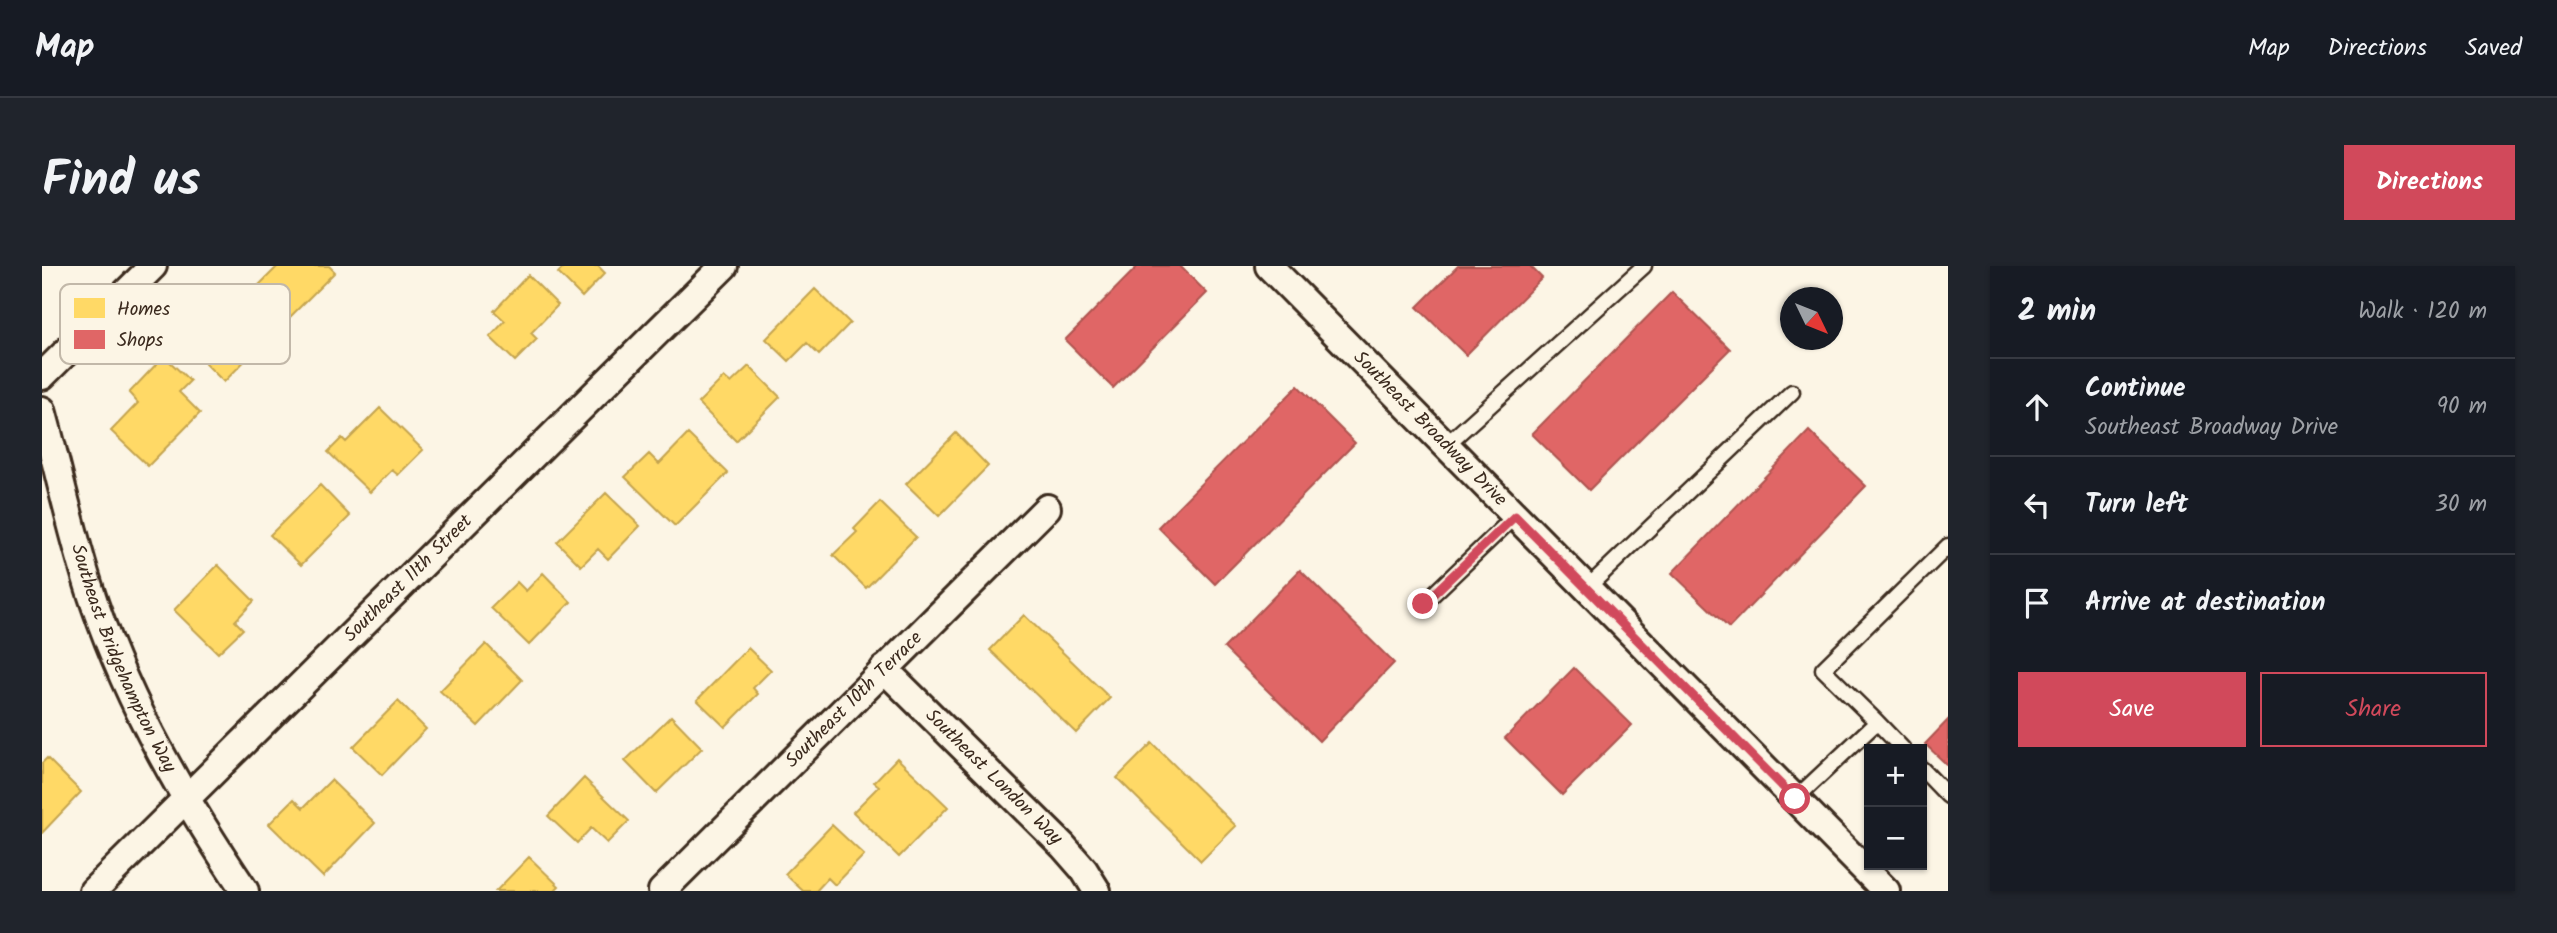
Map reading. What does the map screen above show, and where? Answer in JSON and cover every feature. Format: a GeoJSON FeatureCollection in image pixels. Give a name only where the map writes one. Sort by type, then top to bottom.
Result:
{"type":"FeatureCollection","features":[{"type":"Feature","properties":{"kind":"street"},"geometry":{"type":"LineString","coordinates":[[135,284],[153,266]]}},
{"type":"Feature","properties":{"kind":"street","name":"Southeast 11th Street"},"geometry":{"type":"LineString","coordinates":[[93,891],[724,266]]}},
{"type":"Feature","properties":{"kind":"street","name":"Southeast Broadway Drive"},"geometry":{"type":"LineString","coordinates":[[1269,266],[1886,891]]}},
{"type":"Feature","properties":{"kind":"street"},"geometry":{"type":"LineString","coordinates":[[42,376],[60,358]]}},
{"type":"Feature","properties":{"kind":"street","name":"Southeast Bridgehampton Way"},"geometry":{"type":"LineString","coordinates":[[42,410],[95,605],[140,712],[186,799],[245,891]]}},
{"type":"Feature","properties":{"kind":"street","name":"Southeast 10th Terrace"},"geometry":{"type":"LineString","coordinates":[[662,891],[1048,508]]}},
{"type":"Feature","properties":{"kind":"street","name":"Southeast London Way"},"geometry":{"type":"LineString","coordinates":[[884,669],[1063,846],[1084,870],[1097,891]]}},
{"type":"Feature","properties":{"kind":"lane"},"geometry":{"type":"LineString","coordinates":[[1446,445],[1644,266]]}},
{"type":"Feature","properties":{"kind":"lane"},"geometry":{"type":"LineString","coordinates":[[1587,588],[1792,392]]}},
{"type":"Feature","properties":{"kind":"lane"},"geometry":{"type":"LineString","coordinates":[[1423,604],[1515,516]]}},
{"type":"Feature","properties":{"kind":"lane"},"geometry":{"type":"LineString","coordinates":[[1898,744],[1823,669],[1948,547]]}},
{"type":"Feature","properties":{"kind":"lane"},"geometry":{"type":"LineString","coordinates":[[1795,799],[1877,722]]}},
{"type":"Feature","properties":{"kind":"lane"},"geometry":{"type":"LineString","coordinates":[[1927,774],[1948,796]]}},
{"type":"Feature","properties":{"kind":"building: Homes"},"geometry":{"type":"Polygon","coordinates":[[[278,266],[329,266],[335,272],[290,317],[290,284],[260,284],[278,266]]]}},
{"type":"Feature","properties":{"kind":"building: Homes"},"geometry":{"type":"Polygon","coordinates":[[[565,266],[598,266],[605,273],[582,297],[558,273],[565,266]]]}},
{"type":"Feature","properties":{"kind":"building: Homes"},"geometry":{"type":"Polygon","coordinates":[[[528,275],[558,305],[531,333],[537,339],[515,361],[490,337],[505,321],[494,311],[528,275]]]}},
{"type":"Feature","properties":{"kind":"building: Homes"},"geometry":{"type":"Polygon","coordinates":[[[815,289],[850,323],[819,355],[807,343],[789,361],[766,339],[815,289]]]}},
{"type":"Feature","properties":{"kind":"building: Homes"},"geometry":{"type":"Polygon","coordinates":[[[156,364],[172,364],[190,381],[179,392],[200,413],[148,466],[111,431],[138,403],[129,393],[156,364]]]}},
{"type":"Feature","properties":{"kind":"building: Homes"},"geometry":{"type":"Polygon","coordinates":[[[206,364],[242,364],[224,382],[206,364]]]}},
{"type":"Feature","properties":{"kind":"building: Homes"},"geometry":{"type":"Polygon","coordinates":[[[749,366],[780,397],[736,441],[698,403],[724,377],[731,383],[749,366]]]}},
{"type":"Feature","properties":{"kind":"building: Homes"},"geometry":{"type":"Polygon","coordinates":[[[380,408],[423,450],[398,475],[392,470],[370,492],[328,452],[342,438],[346,442],[380,408]]]}},
{"type":"Feature","properties":{"kind":"building: Homes"},"geometry":{"type":"Polygon","coordinates":[[[956,433],[988,466],[939,516],[906,484],[956,433]]]}},
{"type":"Feature","properties":{"kind":"building: Homes"},"geometry":{"type":"Polygon","coordinates":[[[688,434],[728,473],[675,526],[625,477],[649,454],[659,464],[688,434]]]}},
{"type":"Feature","properties":{"kind":"building: Homes"},"geometry":{"type":"Polygon","coordinates":[[[320,485],[350,516],[301,565],[270,535],[320,485]]]}},
{"type":"Feature","properties":{"kind":"building: Homes"},"geometry":{"type":"Polygon","coordinates":[[[606,493],[640,526],[608,559],[598,549],[581,566],[557,542],[606,493]]]}},
{"type":"Feature","properties":{"kind":"building: Homes"},"geometry":{"type":"Polygon","coordinates":[[[880,502],[916,537],[866,588],[833,555],[857,532],[854,529],[880,502]]]}},
{"type":"Feature","properties":{"kind":"building: Homes"},"geometry":{"type":"Polygon","coordinates":[[[218,565],[254,601],[235,621],[243,629],[218,653],[174,610],[218,565]]]}},
{"type":"Feature","properties":{"kind":"building: Homes"},"geometry":{"type":"Polygon","coordinates":[[[543,573],[571,602],[529,645],[491,608],[517,582],[526,591],[543,573]]]}},
{"type":"Feature","properties":{"kind":"building: Homes"},"geometry":{"type":"Polygon","coordinates":[[[1024,615],[1110,698],[1076,733],[990,650],[1024,615]]]}},
{"type":"Feature","properties":{"kind":"building: Homes"},"geometry":{"type":"Polygon","coordinates":[[[486,644],[522,680],[478,726],[440,691],[486,644]]]}},
{"type":"Feature","properties":{"kind":"building: Homes"},"geometry":{"type":"Polygon","coordinates":[[[748,648],[771,670],[753,688],[758,694],[725,727],[697,700],[748,648]]]}},
{"type":"Feature","properties":{"kind":"building: Homes"},"geometry":{"type":"Polygon","coordinates":[[[398,701],[426,729],[382,775],[353,747],[398,701]]]}},
{"type":"Feature","properties":{"kind":"building: Homes"},"geometry":{"type":"Polygon","coordinates":[[[671,716],[702,748],[656,793],[625,761],[671,716]]]}},
{"type":"Feature","properties":{"kind":"building: Homes"},"geometry":{"type":"Polygon","coordinates":[[[1152,743],[1236,826],[1201,861],[1117,778],[1152,743]]]}},
{"type":"Feature","properties":{"kind":"building: Homes"},"geometry":{"type":"Polygon","coordinates":[[[47,758],[81,792],[42,833],[42,763],[47,758]]]}},
{"type":"Feature","properties":{"kind":"building: Homes"},"geometry":{"type":"Polygon","coordinates":[[[897,758],[948,807],[899,857],[853,812],[879,786],[874,782],[897,758]]]}},
{"type":"Feature","properties":{"kind":"building: Homes"},"geometry":{"type":"Polygon","coordinates":[[[584,778],[629,821],[607,843],[591,828],[577,843],[548,816],[584,778]]]}},
{"type":"Feature","properties":{"kind":"building: Homes"},"geometry":{"type":"Polygon","coordinates":[[[331,780],[375,823],[323,877],[269,824],[294,799],[303,808],[331,780]]]}},
{"type":"Feature","properties":{"kind":"building: Homes"},"geometry":{"type":"Polygon","coordinates":[[[832,825],[864,855],[835,885],[828,878],[816,891],[803,891],[785,874],[832,825]]]}},
{"type":"Feature","properties":{"kind":"building: Homes"},"geometry":{"type":"Polygon","coordinates":[[[529,857],[559,886],[554,891],[496,891],[529,857]]]}},
{"type":"Feature","properties":{"kind":"building: Shops"},"geometry":{"type":"Polygon","coordinates":[[[1138,266],[1180,266],[1207,293],[1113,388],[1065,340],[1138,266]]]}},
{"type":"Feature","properties":{"kind":"building: Shops"},"geometry":{"type":"Polygon","coordinates":[[[1458,266],[1530,266],[1542,278],[1466,355],[1417,307],[1458,266]]]}},
{"type":"Feature","properties":{"kind":"building: Shops"},"geometry":{"type":"Polygon","coordinates":[[[1672,292],[1730,349],[1589,490],[1532,434],[1672,292]]]}},
{"type":"Feature","properties":{"kind":"building: Shops"},"geometry":{"type":"Polygon","coordinates":[[[1298,386],[1355,443],[1215,584],[1158,527],[1298,386]]]}},
{"type":"Feature","properties":{"kind":"building: Shops"},"geometry":{"type":"Polygon","coordinates":[[[1809,431],[1866,486],[1729,628],[1672,573],[1809,431]]]}},
{"type":"Feature","properties":{"kind":"building: Shops"},"geometry":{"type":"Polygon","coordinates":[[[1300,570],[1394,663],[1319,741],[1224,648],[1300,570]]]}},
{"type":"Feature","properties":{"kind":"building: Shops"},"geometry":{"type":"Polygon","coordinates":[[[1574,668],[1632,725],[1562,795],[1505,738],[1574,668]]]}},
{"type":"Feature","properties":{"kind":"building: Shops"},"geometry":{"type":"Polygon","coordinates":[[[1948,720],[1948,766],[1925,744],[1948,720]]]}},
{"type":"Feature","properties":{"kind":"route"},"geometry":{"type":"LineString","coordinates":[[1423,604],[1482,551],[1515,516],[1795,799]]}}]}
